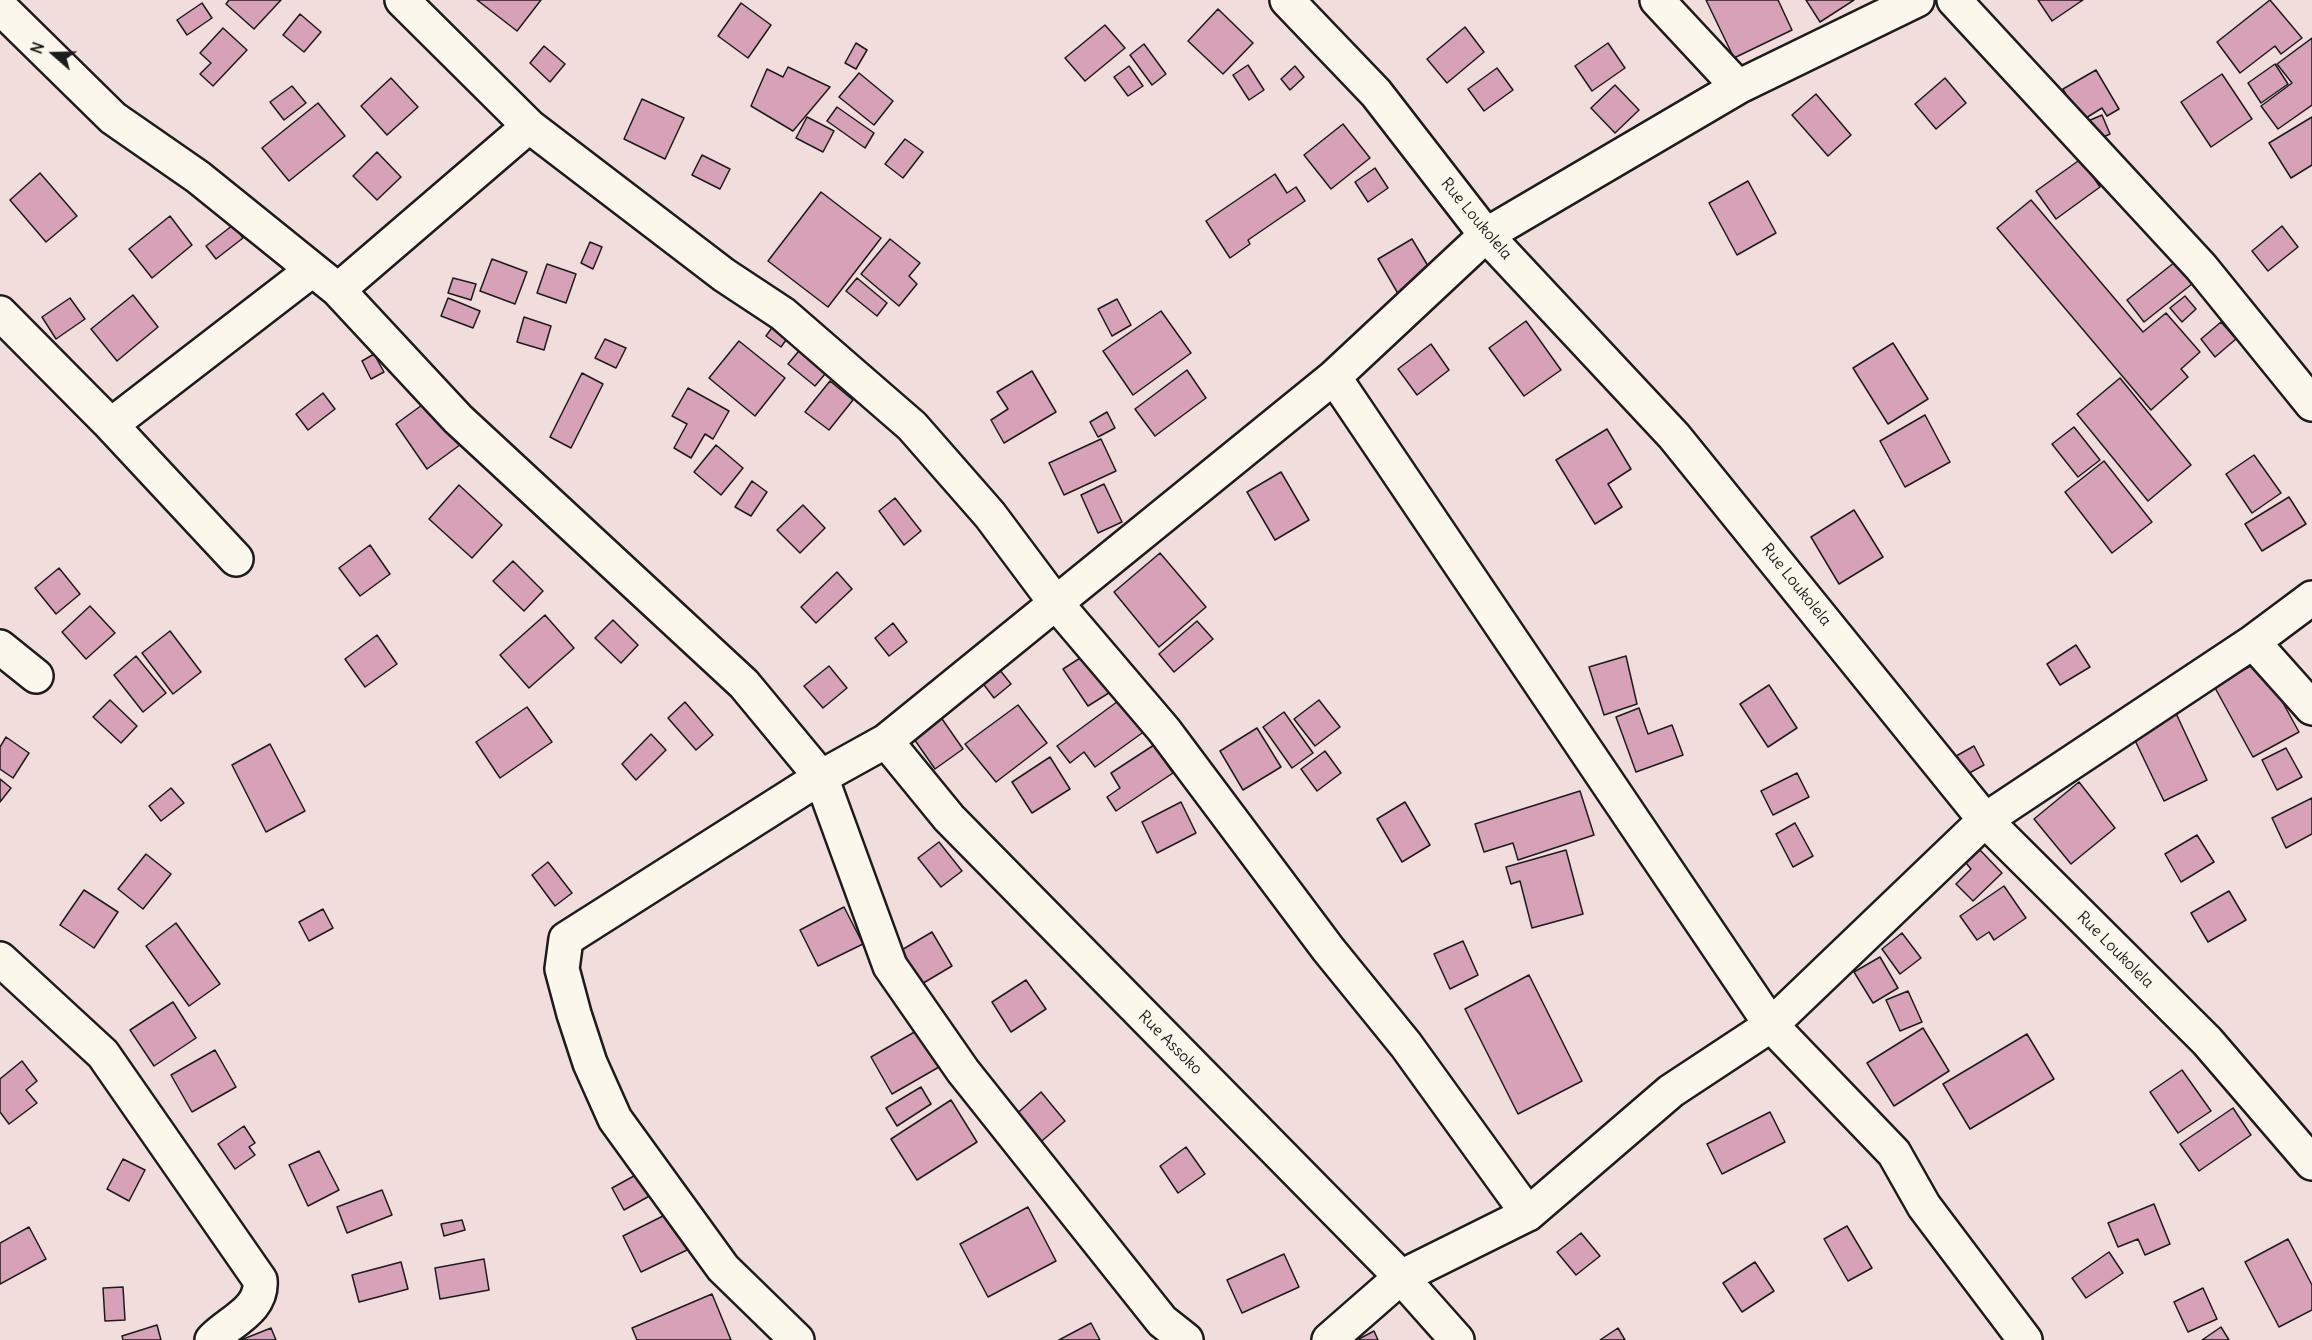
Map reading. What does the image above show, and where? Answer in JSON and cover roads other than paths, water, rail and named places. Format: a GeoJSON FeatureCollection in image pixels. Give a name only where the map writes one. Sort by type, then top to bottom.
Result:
{"type":"FeatureCollection","features":[{"type":"Feature","properties":{"kind":"street"},"geometry":{"type":"LineString","coordinates":[[402,0],[529,126],[724,275],[783,314],[912,426],[990,515],[1055,602],[1164,730],[1328,949],[1406,1045],[1528,1214]]}},
{"type":"Feature","properties":{"kind":"street","name":"Rue Loukolela"},"geometry":{"type":"LineString","coordinates":[[1287,0],[1376,93],[1486,235],[1681,445],[1985,820],[2207,1041],[2312,1162]]}},
{"type":"Feature","properties":{"kind":"street"},"geometry":{"type":"LineString","coordinates":[[1657,0],[1738,87]]}},
{"type":"Feature","properties":{"kind":"street"},"geometry":{"type":"LineString","coordinates":[[798,1340],[723,1268],[615,1119],[590,1063],[562,969],[566,939],[821,777],[886,741],[1334,377],[1486,235],[1738,87],[1917,0]]}},
{"type":"Feature","properties":{"kind":"street"},"geometry":{"type":"LineString","coordinates":[[1954,0],[2201,267],[2312,404]]}},
{"type":"Feature","properties":{"kind":"street"},"geometry":{"type":"LineString","coordinates":[[0,7],[113,118],[198,177],[338,290],[458,419],[744,684],[821,777],[890,966],[963,1071],[1162,1321],[1186,1340]]}},
{"type":"Feature","properties":{"kind":"street"},"geometry":{"type":"LineString","coordinates":[[338,290],[529,126]]}},
{"type":"Feature","properties":{"kind":"street"},"geometry":{"type":"LineString","coordinates":[[111,425],[312,270]]}},
{"type":"Feature","properties":{"kind":"street"},"geometry":{"type":"LineString","coordinates":[[0,313],[111,425],[236,558]]}},
{"type":"Feature","properties":{"kind":"street"},"geometry":{"type":"LineString","coordinates":[[1334,377],[1771,1025],[1894,1153],[1924,1206],[2025,1340]]}},
{"type":"Feature","properties":{"kind":"street"},"geometry":{"type":"LineString","coordinates":[[1329,1340],[1401,1277],[1528,1214],[1671,1091],[1771,1025],[1985,820],[2253,642],[2312,598]]}},
{"type":"Feature","properties":{"kind":"street"},"geometry":{"type":"LineString","coordinates":[[2253,642],[2312,708]]}},
{"type":"Feature","properties":{"kind":"street"},"geometry":{"type":"LineString","coordinates":[[0,647],[36,676]]}},
{"type":"Feature","properties":{"kind":"street","name":"Rue Assoko"},"geometry":{"type":"LineString","coordinates":[[886,741],[949,818],[1401,1277],[1457,1340]]}},
{"type":"Feature","properties":{"kind":"street"},"geometry":{"type":"LineString","coordinates":[[0,959],[103,1054],[260,1280],[261,1291],[257,1302],[212,1340]]}}]}
